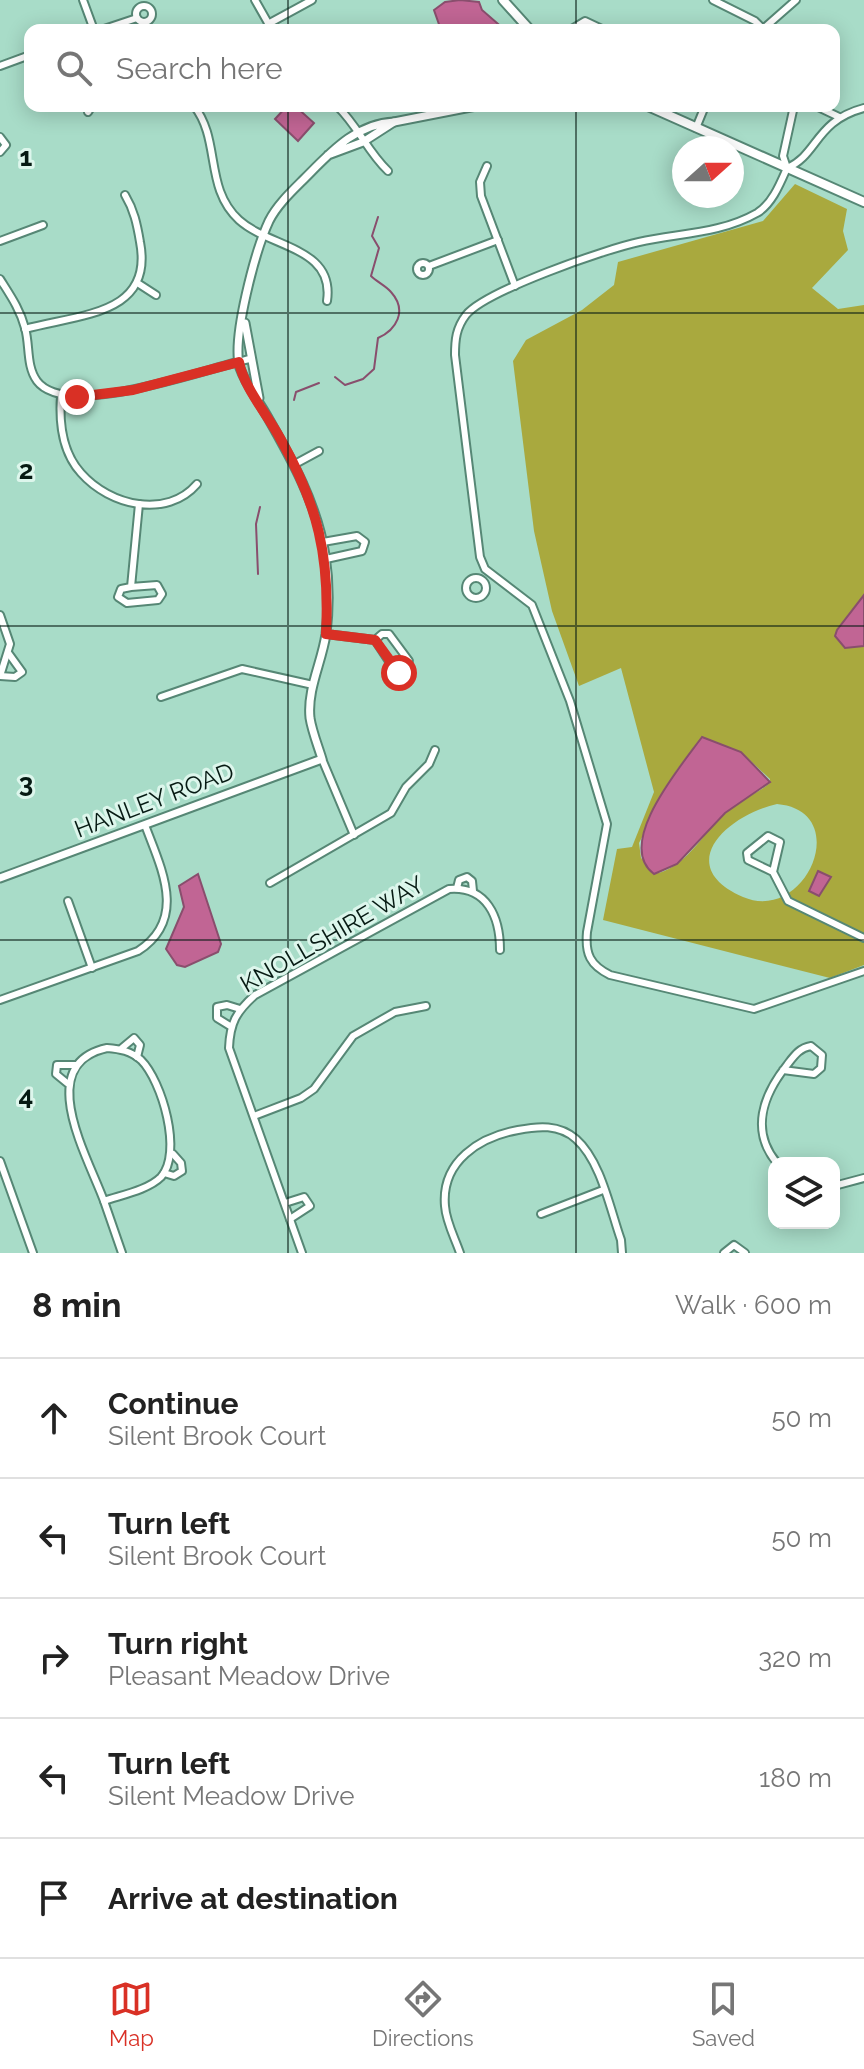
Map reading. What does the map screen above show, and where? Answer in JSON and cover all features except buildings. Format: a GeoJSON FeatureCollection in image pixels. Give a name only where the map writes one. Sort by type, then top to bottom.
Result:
{"type":"FeatureCollection","features":[{"type":"Feature","properties":{"kind":"main road"},"geometry":{"type":"LineString","coordinates":[[503,0],[525,24]]}},
{"type":"Feature","properties":{"kind":"main road"},"geometry":{"type":"LineString","coordinates":[[661,112],[864,202]]}},
{"type":"Feature","properties":{"kind":"street"},"geometry":{"type":"LineString","coordinates":[[83,0],[92,24]]}},
{"type":"Feature","properties":{"kind":"street"},"geometry":{"type":"LineString","coordinates":[[255,0],[268,24]]}},
{"type":"Feature","properties":{"kind":"street"},"geometry":{"type":"LineString","coordinates":[[275,24],[312,0]]}},
{"type":"Feature","properties":{"kind":"street"},"geometry":{"type":"LineString","coordinates":[[713,0],[758,24]]}},
{"type":"Feature","properties":{"kind":"street"},"geometry":{"type":"LineString","coordinates":[[770,24],[796,0]]}},
{"type":"Feature","properties":{"kind":"street"},"geometry":{"type":"LineString","coordinates":[[119,24],[137,18],[144,22],[152,17],[150,8],[141,3],[136,11],[137,18]]}},
{"type":"Feature","properties":{"kind":"street"},"geometry":{"type":"LineString","coordinates":[[0,67],[24,57]]}},
{"type":"Feature","properties":{"kind":"street"},"geometry":{"type":"LineString","coordinates":[[787,168],[800,163],[813,141],[839,117],[864,108]]}},
{"type":"Feature","properties":{"kind":"street"},"geometry":{"type":"LineString","coordinates":[[197,112],[207,129],[216,184],[225,204],[239,220],[264,236],[319,263],[328,279],[327,301]]}},
{"type":"Feature","properties":{"kind":"street"},"geometry":{"type":"LineString","coordinates":[[342,112],[388,171]]}},
{"type":"Feature","properties":{"kind":"street"},"geometry":{"type":"LineString","coordinates":[[354,835],[322,759],[310,719],[313,685],[326,634],[326,559],[323,542],[295,464],[259,401],[237,353],[252,268],[270,220],[286,197],[328,155],[359,132],[382,123],[445,112]]}},
{"type":"Feature","properties":{"kind":"street"},"geometry":{"type":"LineString","coordinates":[[696,128],[703,112]]}},
{"type":"Feature","properties":{"kind":"street"},"geometry":{"type":"LineString","coordinates":[[793,112],[783,156],[787,168],[776,192],[760,212],[698,234],[630,244],[515,286],[479,303],[467,313],[456,336],[457,378],[480,557],[491,574],[532,605],[570,701],[607,824],[585,948],[597,969],[734,1007],[754,1009],[864,971]]}},
{"type":"Feature","properties":{"kind":"street"},"geometry":{"type":"LineString","coordinates":[[829,112],[839,117]]}},
{"type":"Feature","properties":{"kind":"street"},"geometry":{"type":"LineString","coordinates":[[328,155],[363,142],[394,122]]}},
{"type":"Feature","properties":{"kind":"street"},"geometry":{"type":"LineString","coordinates":[[0,137],[6,145],[0,152]]}},
{"type":"Feature","properties":{"kind":"street"},"geometry":{"type":"LineString","coordinates":[[487,166],[480,182],[481,196],[515,286]]}},
{"type":"Feature","properties":{"kind":"street"},"geometry":{"type":"LineString","coordinates":[[25,329],[127,299],[139,284],[144,264],[133,210],[125,195]]}},
{"type":"Feature","properties":{"kind":"street"},"geometry":{"type":"LineString","coordinates":[[0,241],[43,225]]}},
{"type":"Feature","properties":{"kind":"street"},"geometry":{"type":"LineString","coordinates":[[429,266],[498,240]]}},
{"type":"Feature","properties":{"kind":"street"},"geometry":{"type":"LineString","coordinates":[[0,279],[17,304],[34,377],[39,384],[61,396],[133,390],[250,359]]}},
{"type":"Feature","properties":{"kind":"street"},"geometry":{"type":"LineString","coordinates":[[139,284],[156,295]]}},
{"type":"Feature","properties":{"kind":"street"},"geometry":{"type":"LineString","coordinates":[[244,317],[259,401]]}},
{"type":"Feature","properties":{"kind":"street"},"geometry":{"type":"LineString","coordinates":[[61,396],[65,443],[81,473],[114,497],[139,504],[176,501],[185,498],[197,484]]}},
{"type":"Feature","properties":{"kind":"street"},"geometry":{"type":"LineString","coordinates":[[295,464],[319,451]]}},
{"type":"Feature","properties":{"kind":"street"},"geometry":{"type":"LineString","coordinates":[[131,587],[139,504]]}},
{"type":"Feature","properties":{"kind":"street"},"geometry":{"type":"LineString","coordinates":[[323,542],[357,536],[365,542],[362,551],[326,559]]}},
{"type":"Feature","properties":{"kind":"street"},"geometry":{"type":"LineString","coordinates":[[483,581],[491,574]]}},
{"type":"Feature","properties":{"kind":"street"},"geometry":{"type":"LineString","coordinates":[[157,585],[162,594],[153,601],[120,600],[121,589],[131,587],[157,585]]}},
{"type":"Feature","properties":{"kind":"street"},"geometry":{"type":"LineString","coordinates":[[0,615],[10,644],[0,676],[15,677],[22,672],[9,654]]}},
{"type":"Feature","properties":{"kind":"street"},"geometry":{"type":"LineString","coordinates":[[326,634],[375,640],[382,634],[389,634],[409,661],[405,673],[394,669],[375,640]]}},
{"type":"Feature","properties":{"kind":"street"},"geometry":{"type":"LineString","coordinates":[[161,697],[242,669],[313,685]]}},
{"type":"Feature","properties":{"kind":"street"},"geometry":{"type":"LineString","coordinates":[[270,883],[391,813],[406,787],[429,764],[435,750]]}},
{"type":"Feature","properties":{"kind":"street","name":"HANLEY ROAD"},"geometry":{"type":"LineString","coordinates":[[0,878],[322,759]]}},
{"type":"Feature","properties":{"kind":"street"},"geometry":{"type":"LineString","coordinates":[[0,990],[2,1000],[138,951],[151,943],[159,931],[169,893],[145,825]]}},
{"type":"Feature","properties":{"kind":"street"},"geometry":{"type":"LineString","coordinates":[[773,872],[780,842],[768,836],[747,853],[748,860],[773,872],[788,901],[864,938]]}},
{"type":"Feature","properties":{"kind":"street","name":"KNOLLSHIRE WAY"},"geometry":{"type":"LineString","coordinates":[[302,1253],[229,1048],[230,1026],[240,1009],[255,995],[433,894],[457,888],[473,891],[472,881],[467,877],[459,880],[457,888]]}},
{"type":"Feature","properties":{"kind":"street"},"geometry":{"type":"LineString","coordinates":[[473,891],[494,912],[500,927],[500,950]]}},
{"type":"Feature","properties":{"kind":"street"},"geometry":{"type":"LineString","coordinates":[[68,901],[92,968]]}},
{"type":"Feature","properties":{"kind":"street"},"geometry":{"type":"LineString","coordinates":[[230,1026],[217,1018],[217,1007],[227,1005],[240,1009]]}},
{"type":"Feature","properties":{"kind":"street"},"geometry":{"type":"LineString","coordinates":[[254,1116],[301,1098],[314,1089],[353,1036],[395,1012],[426,1006]]}},
{"type":"Feature","properties":{"kind":"street"},"geometry":{"type":"LineString","coordinates":[[122,1253],[70,1106],[67,1083],[76,1065],[95,1051],[122,1048],[134,1038],[140,1045],[137,1057]]}},
{"type":"Feature","properties":{"kind":"street"},"geometry":{"type":"LineString","coordinates":[[104,1201],[148,1185],[164,1173],[173,1154],[172,1137],[151,1074],[137,1057],[122,1048]]}},
{"type":"Feature","properties":{"kind":"street"},"geometry":{"type":"LineString","coordinates":[[774,1157],[762,1135],[761,1115],[783,1070],[802,1048],[815,1048],[822,1055],[821,1068],[814,1074],[783,1070]]}},
{"type":"Feature","properties":{"kind":"street"},"geometry":{"type":"LineString","coordinates":[[324,1055],[333,1061]]}},
{"type":"Feature","properties":{"kind":"street"},"geometry":{"type":"LineString","coordinates":[[67,1083],[56,1074],[57,1065],[76,1065]]}},
{"type":"Feature","properties":{"kind":"street"},"geometry":{"type":"LineString","coordinates":[[460,1253],[444,1205],[448,1184],[458,1161],[487,1137],[534,1127],[560,1130],[576,1139],[591,1158],[621,1240],[622,1253]]}},
{"type":"Feature","properties":{"kind":"street"},"geometry":{"type":"LineString","coordinates":[[164,1173],[174,1176],[182,1171],[181,1163],[173,1154]]}},
{"type":"Feature","properties":{"kind":"street"},"geometry":{"type":"LineString","coordinates":[[0,1161],[33,1253]]}},
{"type":"Feature","properties":{"kind":"street"},"geometry":{"type":"LineString","coordinates":[[840,1184],[864,1178]]}},
{"type":"Feature","properties":{"kind":"street"},"geometry":{"type":"LineString","coordinates":[[0,1191],[9,1187]]}},
{"type":"Feature","properties":{"kind":"street"},"geometry":{"type":"LineString","coordinates":[[541,1214],[603,1190]]}},
{"type":"Feature","properties":{"kind":"street"},"geometry":{"type":"LineString","coordinates":[[285,1203],[304,1197],[310,1206],[290,1219]]}},
{"type":"Feature","properties":{"kind":"street"},"geometry":{"type":"LineString","coordinates":[[724,1253],[734,1245],[745,1253]]}},
{"type":"Feature","properties":{"kind":"shaded area"},"geometry":{"type":"Polygon","coordinates":[[[445,2],[479,2],[482,10],[498,24],[439,24],[434,10],[445,2]]]}},
{"type":"Feature","properties":{"kind":"shaded area"},"geometry":{"type":"Polygon","coordinates":[[[281,112],[302,112],[314,123],[298,141],[275,119],[281,112]]]}},
{"type":"Feature","properties":{"kind":"shaded area"},"geometry":{"type":"Polygon","coordinates":[[[795,184],[847,209],[843,231],[848,250],[812,288],[838,309],[864,305],[864,595],[845,620],[860,646],[864,646],[864,965],[830,978],[603,920],[617,849],[632,847],[654,792],[621,668],[579,686],[552,611],[534,531],[513,361],[526,340],[582,310],[614,285],[618,262],[763,221],[795,184]],[[702,737],[676,771],[639,843],[641,858],[659,873],[670,869],[688,854],[728,810],[770,783],[770,779],[741,752],[702,737]],[[777,804],[758,810],[726,830],[709,857],[711,871],[722,885],[743,897],[766,901],[786,895],[802,881],[812,863],[817,844],[813,825],[800,811],[777,804]]]}},
{"type":"Feature","properties":{"kind":"shaded area"},"geometry":{"type":"Polygon","coordinates":[[[864,595],[864,646],[845,648],[835,636],[837,630],[864,595]]]}},
{"type":"Feature","properties":{"kind":"shaded area"},"geometry":{"type":"Polygon","coordinates":[[[702,737],[741,752],[770,782],[725,813],[677,864],[654,874],[644,861],[642,844],[646,825],[667,785],[702,737]]]}},
{"type":"Feature","properties":{"kind":"shaded area"},"geometry":{"type":"Polygon","coordinates":[[[818,871],[831,877],[819,896],[809,891],[818,871]]]}},
{"type":"Feature","properties":{"kind":"shaded area"},"geometry":{"type":"Polygon","coordinates":[[[198,874],[221,944],[218,952],[185,967],[177,965],[166,949],[184,907],[179,886],[198,874]]]}},
{"type":"Feature","properties":{"kind":"waterway"},"geometry":{"type":"LineString","coordinates":[[335,377],[345,385],[363,379],[374,369],[378,338],[390,330],[398,319],[396,299],[371,276],[379,248],[372,236],[378,217]]}},
{"type":"Feature","properties":{"kind":"waterway"},"geometry":{"type":"LineString","coordinates":[[294,400],[296,392],[319,383]]}},
{"type":"Feature","properties":{"kind":"waterway"},"geometry":{"type":"LineString","coordinates":[[258,574],[256,524],[260,507]]}},
{"type":"Feature","properties":{"kind":"route"},"geometry":{"type":"LineString","coordinates":[[77,397],[133,390],[239,362],[252,392],[295,464],[317,520],[326,559],[326,634],[375,640],[399,673]]}}]}
